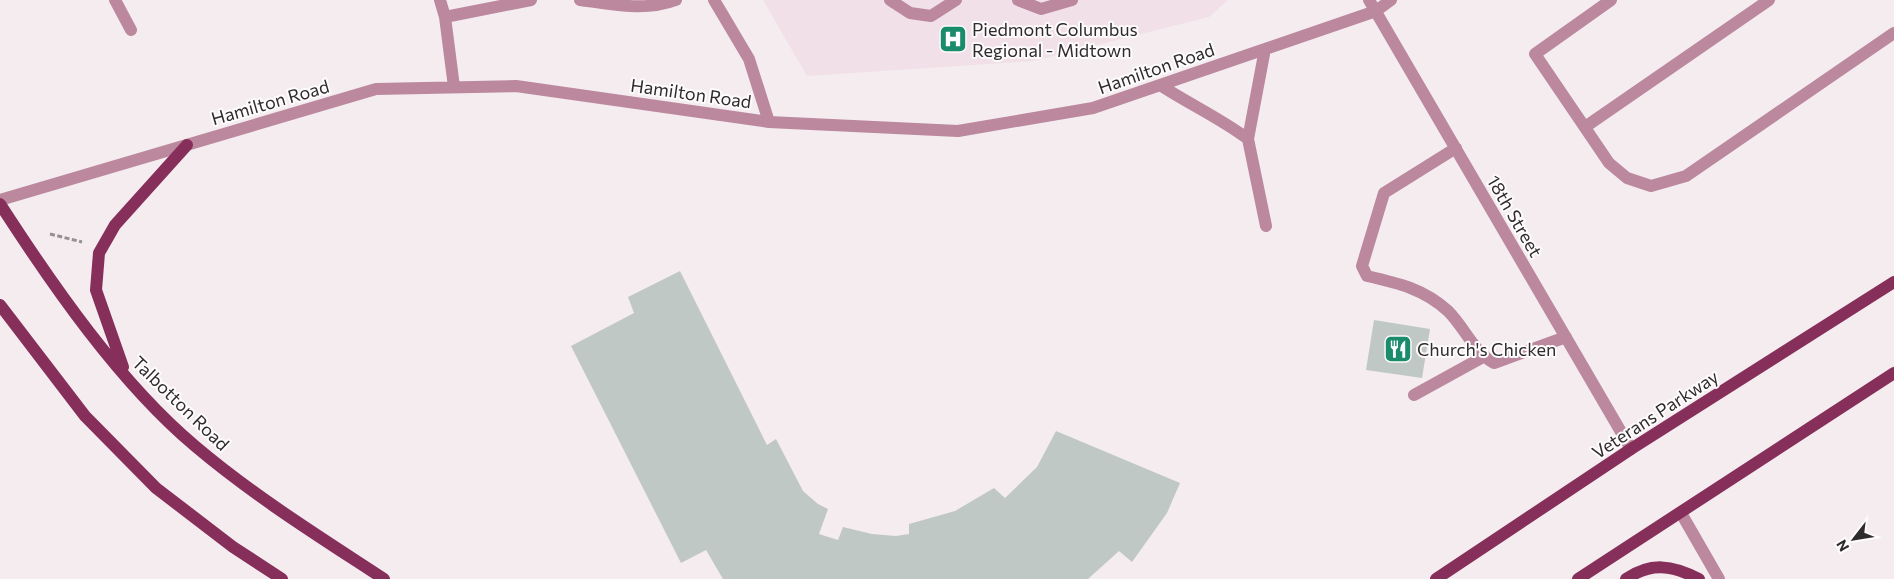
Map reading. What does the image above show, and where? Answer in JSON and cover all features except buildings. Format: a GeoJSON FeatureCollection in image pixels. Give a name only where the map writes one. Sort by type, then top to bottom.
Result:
{"type":"FeatureCollection","features":[{"type":"Feature","properties":{"kind":"main road"},"geometry":{"type":"LineString","coordinates":[[127,378],[96,290],[99,253],[116,226],[186,145]]}},
{"type":"Feature","properties":{"kind":"main road","name":"Talbotton Road"},"geometry":{"type":"LineString","coordinates":[[0,204],[34,257],[127,378],[201,451],[266,501],[384,579]]}},
{"type":"Feature","properties":{"kind":"main road","name":"Veterans Parkway"},"geometry":{"type":"LineString","coordinates":[[1436,579],[1632,449],[1894,282]]}},
{"type":"Feature","properties":{"kind":"main road"},"geometry":{"type":"LineString","coordinates":[[0,306],[85,416],[156,488],[233,547],[282,579]]}},
{"type":"Feature","properties":{"kind":"main road"},"geometry":{"type":"LineString","coordinates":[[1578,579],[1894,373]]}},
{"type":"Feature","properties":{"kind":"main road"},"geometry":{"type":"LineString","coordinates":[[1626,579],[1641,569],[1660,567],[1683,570],[1699,579]]}},
{"type":"Feature","properties":{"kind":"street"},"geometry":{"type":"LineString","coordinates":[[115,0],[131,30]]}},
{"type":"Feature","properties":{"kind":"street"},"geometry":{"type":"LineString","coordinates":[[440,0],[445,17],[454,87]]}},
{"type":"Feature","properties":{"kind":"street"},"geometry":{"type":"LineString","coordinates":[[445,17],[531,0]]}},
{"type":"Feature","properties":{"kind":"street"},"geometry":{"type":"LineString","coordinates":[[580,0],[639,8],[653,7],[676,0]]}},
{"type":"Feature","properties":{"kind":"street"},"geometry":{"type":"LineString","coordinates":[[714,0],[749,58],[769,122]]}},
{"type":"Feature","properties":{"kind":"street"},"geometry":{"type":"LineString","coordinates":[[890,0],[910,13],[931,16],[956,0]]}},
{"type":"Feature","properties":{"kind":"street"},"geometry":{"type":"LineString","coordinates":[[1018,0],[1041,9],[1072,0]]}},
{"type":"Feature","properties":{"kind":"street","name":"Hamilton Road"},"geometry":{"type":"LineString","coordinates":[[0,200],[376,89],[516,86],[769,122],[958,130],[1093,108],[1265,49],[1391,0]]}},
{"type":"Feature","properties":{"kind":"street"},"geometry":{"type":"LineString","coordinates":[[1611,0],[1535,54],[1609,163],[1627,178],[1651,186],[1686,176],[1894,33]]}},
{"type":"Feature","properties":{"kind":"street"},"geometry":{"type":"LineString","coordinates":[[1584,127],[1769,0]]}},
{"type":"Feature","properties":{"kind":"street","name":"18th Street"},"geometry":{"type":"LineString","coordinates":[[1372,6],[1632,449]]}},
{"type":"Feature","properties":{"kind":"street"},"geometry":{"type":"LineString","coordinates":[[1265,49],[1248,138],[1266,226]]}},
{"type":"Feature","properties":{"kind":"street"},"geometry":{"type":"LineString","coordinates":[[1160,85],[1201,111],[1229,124],[1248,138]]}},
{"type":"Feature","properties":{"kind":"street"},"geometry":{"type":"LineString","coordinates":[[1456,148],[1384,193],[1362,266],[1367,276],[1410,286],[1448,311],[1483,357],[1494,363],[1566,337]]}},
{"type":"Feature","properties":{"kind":"street"},"geometry":{"type":"LineString","coordinates":[[1414,396],[1483,357]]}},
{"type":"Feature","properties":{"kind":"street"},"geometry":{"type":"LineString","coordinates":[[1680,513],[1720,579]]}},
{"type":"Feature","properties":{"kind":"path"},"geometry":{"type":"LineString","coordinates":[[50,234],[88,243]]}},
{"type":"Feature","properties":{"kind":"shaded area","name":"Piedmont Columbus Regional - Midtown"},"geometry":{"type":"Polygon","coordinates":[[[763,0],[1228,0],[1209,17],[1033,61],[807,76],[763,0]]]}},
{"type":"Feature","properties":{"kind":"place","name":"Piedmont Columbus Regional - Midtown"},"geometry":{"type":"Point","coordinates":[953,39]}},
{"type":"Feature","properties":{"kind":"place","name":"Church's Chicken"},"geometry":{"type":"Point","coordinates":[1398,349]}}]}
